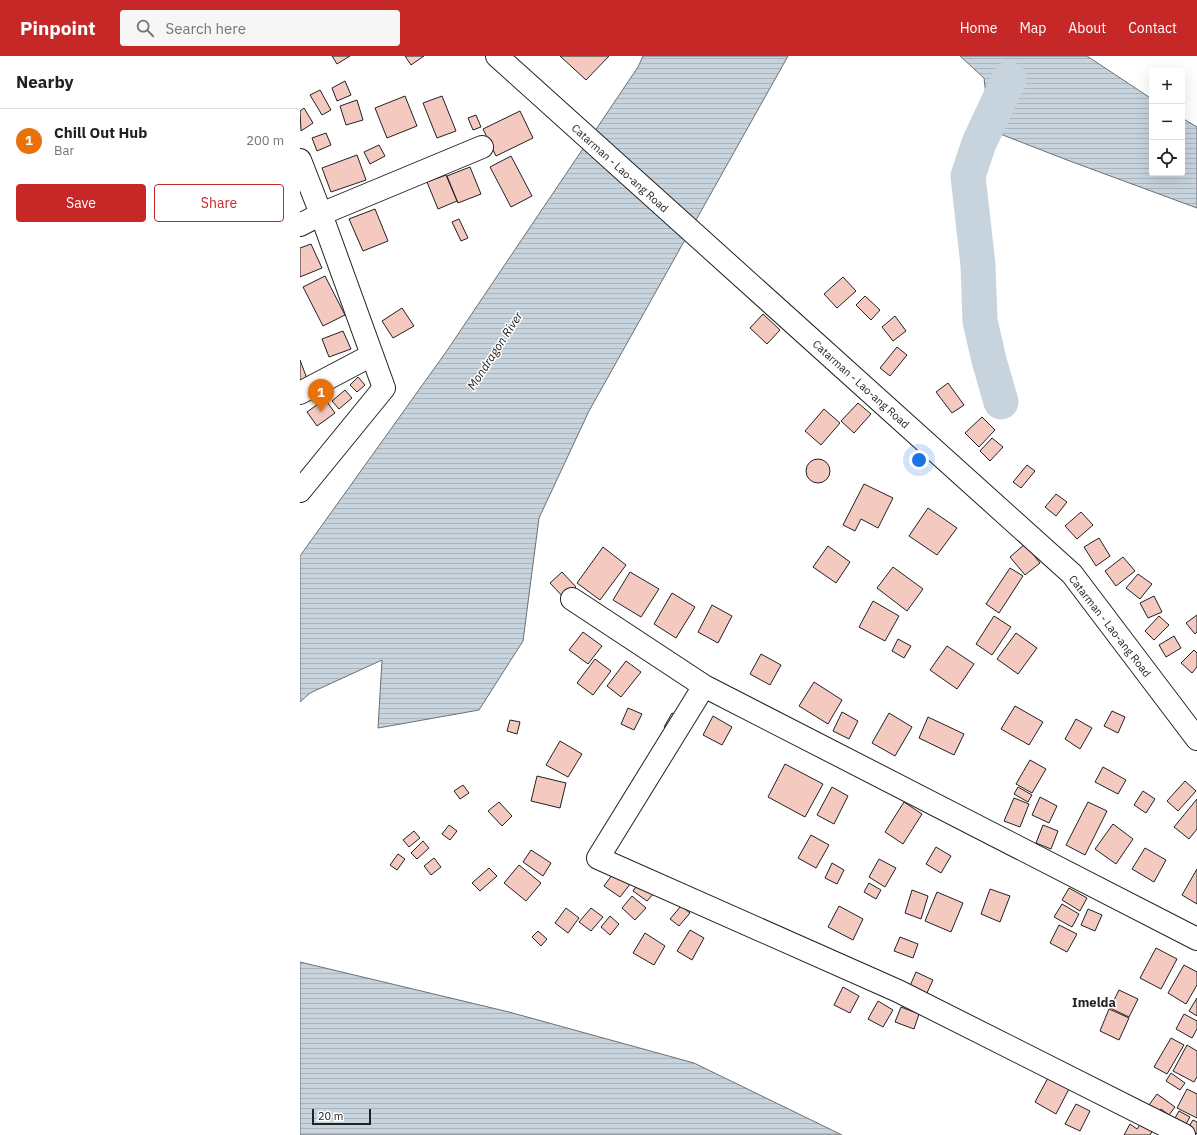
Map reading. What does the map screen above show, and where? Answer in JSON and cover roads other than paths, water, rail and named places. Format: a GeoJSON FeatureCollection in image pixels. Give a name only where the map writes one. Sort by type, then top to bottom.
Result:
{"type":"FeatureCollection","features":[{"type":"Feature","properties":{"kind":"street","name":"Catarman - Lao-ang Road"},"geometry":{"type":"LineString","coordinates":[[496,56],[1072,574],[1197,739]]}},
{"type":"Feature","properties":{"kind":"street"},"geometry":{"type":"LineString","coordinates":[[300,224],[482,147]]}},
{"type":"Feature","properties":{"kind":"street"},"geometry":{"type":"LineString","coordinates":[[300,160],[384,388],[300,491]]}},
{"type":"Feature","properties":{"kind":"street"},"geometry":{"type":"LineString","coordinates":[[300,393],[372,355]]}},
{"type":"Feature","properties":{"kind":"street"},"geometry":{"type":"LineString","coordinates":[[572,598],[704,686],[1197,939]]}},
{"type":"Feature","properties":{"kind":"street"},"geometry":{"type":"LineString","coordinates":[[704,686],[598,858],[898,991],[1184,1135]]}},
{"type":"Feature","properties":{"kind":"water","name":"Mondragon River"},"geometry":{"type":"Polygon","coordinates":[[[643,56],[788,56],[589,411],[539,518],[523,641],[479,710],[378,728],[382,660],[310,693],[300,702],[300,556],[446,352],[638,67],[643,56]]]}},
{"type":"Feature","properties":{"kind":"water"},"geometry":{"type":"Polygon","coordinates":[[[960,56],[1087,56],[1149,97],[1149,176],[1185,176],[1185,120],[1197,127],[1197,208],[990,130],[984,78],[960,56]]]}},
{"type":"Feature","properties":{"kind":"water"},"geometry":{"type":"Polygon","coordinates":[[[300,962],[509,1012],[694,1063],[842,1135],[300,1135],[300,962]]]}},
{"type":"Feature","properties":{"kind":"waterway"},"geometry":{"type":"LineString","coordinates":[[1001,402],[980,321],[978,265],[968,176],[979,143],[1009,79]]}},
{"type":"Feature","properties":{"kind":"place","name":"Chill Out Hub"},"geometry":{"type":"Point","coordinates":[321,412]}},
{"type":"Feature","properties":{"kind":"district","name":"Imelda"},"geometry":{"type":"Point","coordinates":[1094,1002]}}]}
